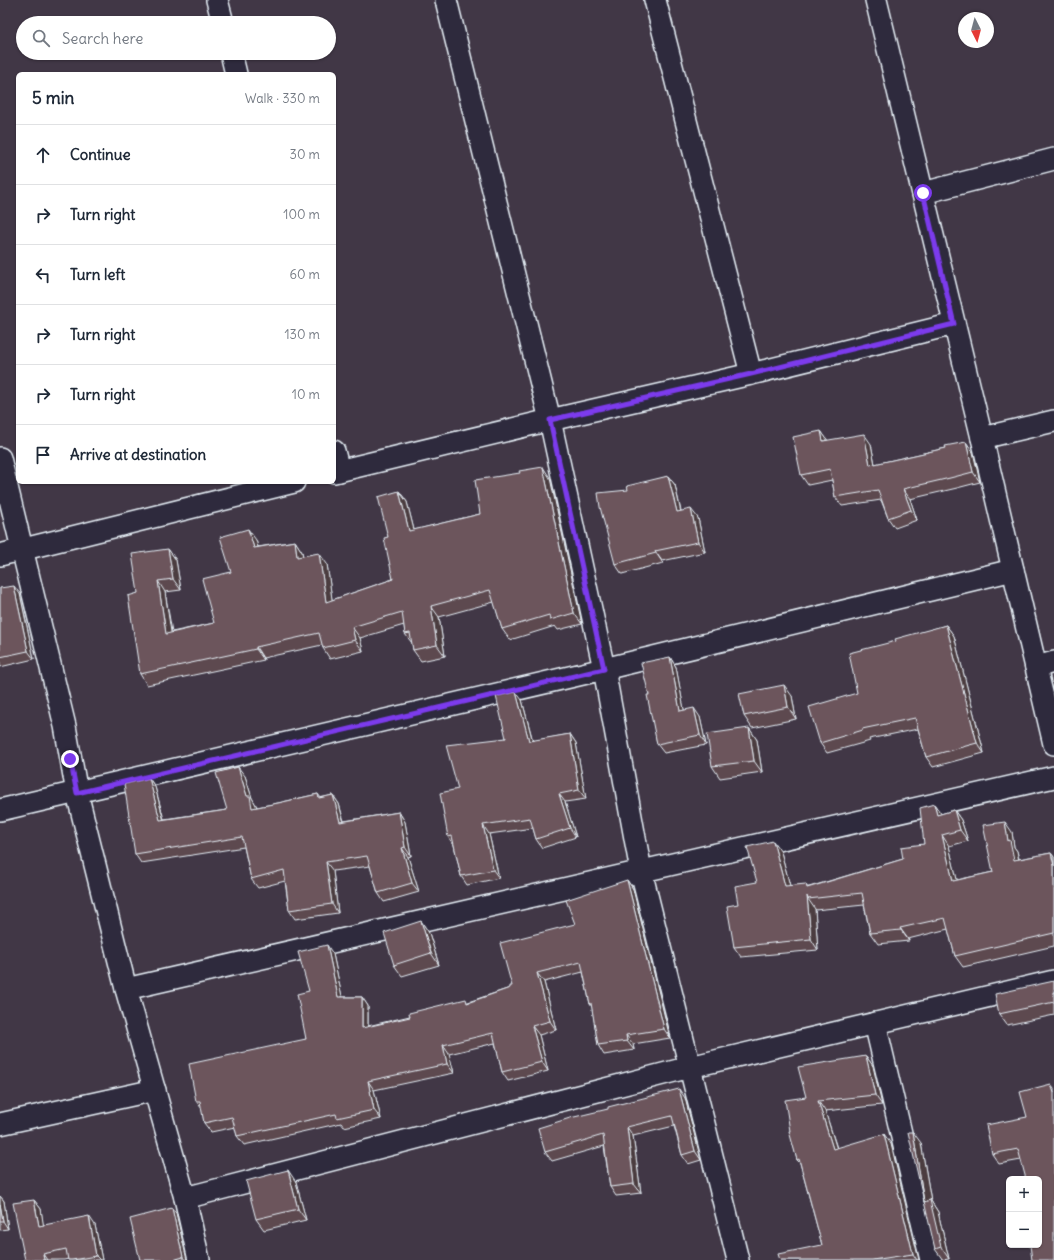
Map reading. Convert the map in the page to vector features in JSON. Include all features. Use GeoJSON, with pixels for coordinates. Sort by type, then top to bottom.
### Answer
{"type":"FeatureCollection","features":[{"type":"Feature","properties":{"kind":"street"},"geometry":{"type":"LineString","coordinates":[[217,0],[221,16]]}},
{"type":"Feature","properties":{"kind":"street"},"geometry":{"type":"LineString","coordinates":[[446,0],[550,420],[604,669],[641,871],[738,1260]]}},
{"type":"Feature","properties":{"kind":"street"},"geometry":{"type":"LineString","coordinates":[[655,0],[751,374]]}},
{"type":"Feature","properties":{"kind":"street"},"geometry":{"type":"LineString","coordinates":[[876,0],[1013,570],[1045,664],[1054,744]]}},
{"type":"Feature","properties":{"kind":"street"},"geometry":{"type":"LineString","coordinates":[[233,60],[236,72]]}},
{"type":"Feature","properties":{"kind":"street"},"geometry":{"type":"LineString","coordinates":[[923,193],[1054,159]]}},
{"type":"Feature","properties":{"kind":"street"},"geometry":{"type":"LineString","coordinates":[[336,465],[550,420],[751,374],[954,324]]}},
{"type":"Feature","properties":{"kind":"street"},"geometry":{"type":"LineString","coordinates":[[982,438],[1054,421]]}},
{"type":"Feature","properties":{"kind":"street"},"geometry":{"type":"LineString","coordinates":[[0,458],[65,726],[77,793],[126,989],[185,1198],[199,1260]]}},
{"type":"Feature","properties":{"kind":"street"},"geometry":{"type":"LineString","coordinates":[[0,555],[286,484]]}},
{"type":"Feature","properties":{"kind":"street"},"geometry":{"type":"LineString","coordinates":[[0,810],[604,669],[1013,570]]}},
{"type":"Feature","properties":{"kind":"street"},"geometry":{"type":"LineString","coordinates":[[126,989],[1054,777]]}},
{"type":"Feature","properties":{"kind":"street"},"geometry":{"type":"LineString","coordinates":[[185,1198],[690,1066],[1054,981]]}},
{"type":"Feature","properties":{"kind":"street"},"geometry":{"type":"LineString","coordinates":[[875,1024],[931,1260]]}},
{"type":"Feature","properties":{"kind":"street"},"geometry":{"type":"LineString","coordinates":[[0,1124],[155,1090]]}},
{"type":"Feature","properties":{"kind":"building"},"geometry":{"type":"Polygon","coordinates":[[[821,431],[823,441],[864,434],[870,465],[966,442],[973,472],[903,489],[911,510],[888,518],[878,490],[835,497],[830,469],[801,475],[793,437],[821,431]]]}},
{"type":"Feature","properties":{"kind":"building"},"geometry":{"type":"Polygon","coordinates":[[[543,467],[574,613],[550,620],[549,615],[502,629],[490,590],[431,606],[437,645],[413,650],[410,633],[405,634],[402,612],[352,627],[355,640],[323,648],[319,633],[256,647],[256,649],[140,674],[128,596],[138,593],[132,554],[168,549],[173,579],[158,581],[166,634],[214,623],[202,579],[231,572],[220,537],[248,529],[254,548],[295,541],[297,557],[319,553],[326,602],[393,579],[384,538],[388,537],[378,497],[399,491],[409,531],[480,514],[475,480],[520,473],[519,471],[543,467]]]}},
{"type":"Feature","properties":{"kind":"building"},"geometry":{"type":"Polygon","coordinates":[[[668,476],[677,512],[691,509],[698,542],[655,551],[656,553],[615,564],[600,507],[598,493],[628,490],[627,486],[668,476]]]}},
{"type":"Feature","properties":{"kind":"building"},"geometry":{"type":"Polygon","coordinates":[[[14,586],[28,651],[0,657],[0,588],[14,586]]]}},
{"type":"Feature","properties":{"kind":"building"},"geometry":{"type":"Polygon","coordinates":[[[946,625],[977,743],[926,757],[915,718],[862,729],[863,730],[820,743],[809,707],[857,693],[849,653],[896,641],[895,639],[946,625]]]}},
{"type":"Feature","properties":{"kind":"building"},"geometry":{"type":"Polygon","coordinates":[[[670,657],[680,711],[694,708],[700,735],[657,744],[647,695],[649,695],[641,663],[670,657]]]}},
{"type":"Feature","properties":{"kind":"building"},"geometry":{"type":"Polygon","coordinates":[[[784,685],[788,707],[744,716],[739,694],[784,685]]]}},
{"type":"Feature","properties":{"kind":"building"},"geometry":{"type":"Polygon","coordinates":[[[516,692],[529,741],[570,734],[579,790],[559,794],[570,828],[536,839],[530,818],[483,825],[493,870],[461,876],[452,836],[448,837],[440,793],[458,789],[446,745],[506,738],[496,696],[516,692]]]}},
{"type":"Feature","properties":{"kind":"building"},"geometry":{"type":"Polygon","coordinates":[[[749,728],[754,761],[712,766],[707,734],[749,728]]]}},
{"type":"Feature","properties":{"kind":"building"},"geometry":{"type":"Polygon","coordinates":[[[238,767],[247,796],[250,796],[252,808],[318,794],[319,798],[333,795],[340,822],[399,812],[405,847],[402,848],[412,883],[378,893],[367,856],[326,862],[332,904],[289,910],[284,870],[251,879],[242,837],[135,854],[124,784],[149,778],[160,820],[227,810],[216,773],[238,767]]]}},
{"type":"Feature","properties":{"kind":"building"},"geometry":{"type":"Polygon","coordinates":[[[934,804],[937,815],[954,810],[960,830],[942,835],[953,881],[993,872],[983,825],[1005,822],[1008,841],[1010,840],[1014,860],[1051,853],[1054,866],[1054,933],[955,956],[945,918],[900,928],[901,930],[870,933],[862,893],[808,899],[807,896],[811,939],[734,947],[727,906],[738,904],[735,886],[757,882],[747,847],[773,841],[785,886],[806,884],[807,888],[903,859],[901,847],[924,844],[920,808],[934,804]]]}},
{"type":"Feature","properties":{"kind":"building"},"geometry":{"type":"Polygon","coordinates":[[[627,880],[664,1029],[626,1035],[627,1041],[598,1045],[591,1003],[590,1004],[581,962],[537,973],[550,1021],[532,1026],[542,1062],[502,1072],[493,1033],[443,1045],[447,1064],[368,1081],[374,1110],[337,1118],[336,1114],[237,1136],[232,1117],[204,1123],[200,1101],[196,1101],[189,1064],[306,1039],[297,994],[309,991],[298,952],[327,945],[338,997],[362,997],[362,1028],[410,1017],[409,1013],[466,999],[467,1003],[510,988],[510,986],[512,986],[500,943],[575,924],[566,900],[627,880]]]}},
{"type":"Feature","properties":{"kind":"building"},"geometry":{"type":"Polygon","coordinates":[[[421,921],[431,953],[394,965],[384,933],[421,921]]]}},
{"type":"Feature","properties":{"kind":"building"},"geometry":{"type":"Polygon","coordinates":[[[1054,981],[1054,1002],[999,1014],[995,994],[1054,981]]]}},
{"type":"Feature","properties":{"kind":"building"},"geometry":{"type":"Polygon","coordinates":[[[866,1056],[875,1095],[818,1101],[833,1149],[884,1134],[913,1254],[872,1260],[780,1260],[778,1254],[822,1245],[799,1159],[797,1160],[789,1131],[785,1100],[806,1097],[798,1067],[866,1056]]]}},
{"type":"Feature","properties":{"kind":"building"},"geometry":{"type":"Polygon","coordinates":[[[1051,1084],[1054,1093],[1054,1260],[1032,1260],[1030,1248],[1042,1248],[1042,1176],[1025,1176],[1018,1149],[992,1154],[986,1125],[1027,1117],[1020,1092],[1051,1084]]]}},
{"type":"Feature","properties":{"kind":"building"},"geometry":{"type":"Polygon","coordinates":[[[679,1089],[695,1151],[682,1155],[672,1116],[627,1127],[634,1184],[610,1187],[603,1135],[545,1152],[538,1128],[570,1118],[608,1109],[608,1107],[679,1089]]]}},
{"type":"Feature","properties":{"kind":"building"},"geometry":{"type":"Polygon","coordinates":[[[908,1132],[913,1132],[924,1200],[908,1132]]]}},
{"type":"Feature","properties":{"kind":"building"},"geometry":{"type":"Polygon","coordinates":[[[288,1170],[298,1209],[256,1219],[246,1181],[288,1170]]]}},
{"type":"Feature","properties":{"kind":"building"},"geometry":{"type":"Polygon","coordinates":[[[34,1200],[39,1226],[89,1216],[96,1256],[68,1260],[66,1249],[43,1254],[44,1260],[25,1260],[13,1203],[34,1200]]]}},
{"type":"Feature","properties":{"kind":"building"},"geometry":{"type":"Polygon","coordinates":[[[930,1200],[941,1247],[935,1249],[924,1202],[930,1200]]]}},
{"type":"Feature","properties":{"kind":"building"},"geometry":{"type":"Polygon","coordinates":[[[0,1204],[3,1221],[0,1221],[0,1204]]]}},
{"type":"Feature","properties":{"kind":"building"},"geometry":{"type":"Polygon","coordinates":[[[172,1208],[183,1257],[173,1260],[140,1260],[130,1219],[172,1208]]]}},
{"type":"Feature","properties":{"kind":"route"},"geometry":{"type":"LineString","coordinates":[[70,759],[77,793],[604,669],[550,420],[751,374],[954,324],[923,193]]}}]}
